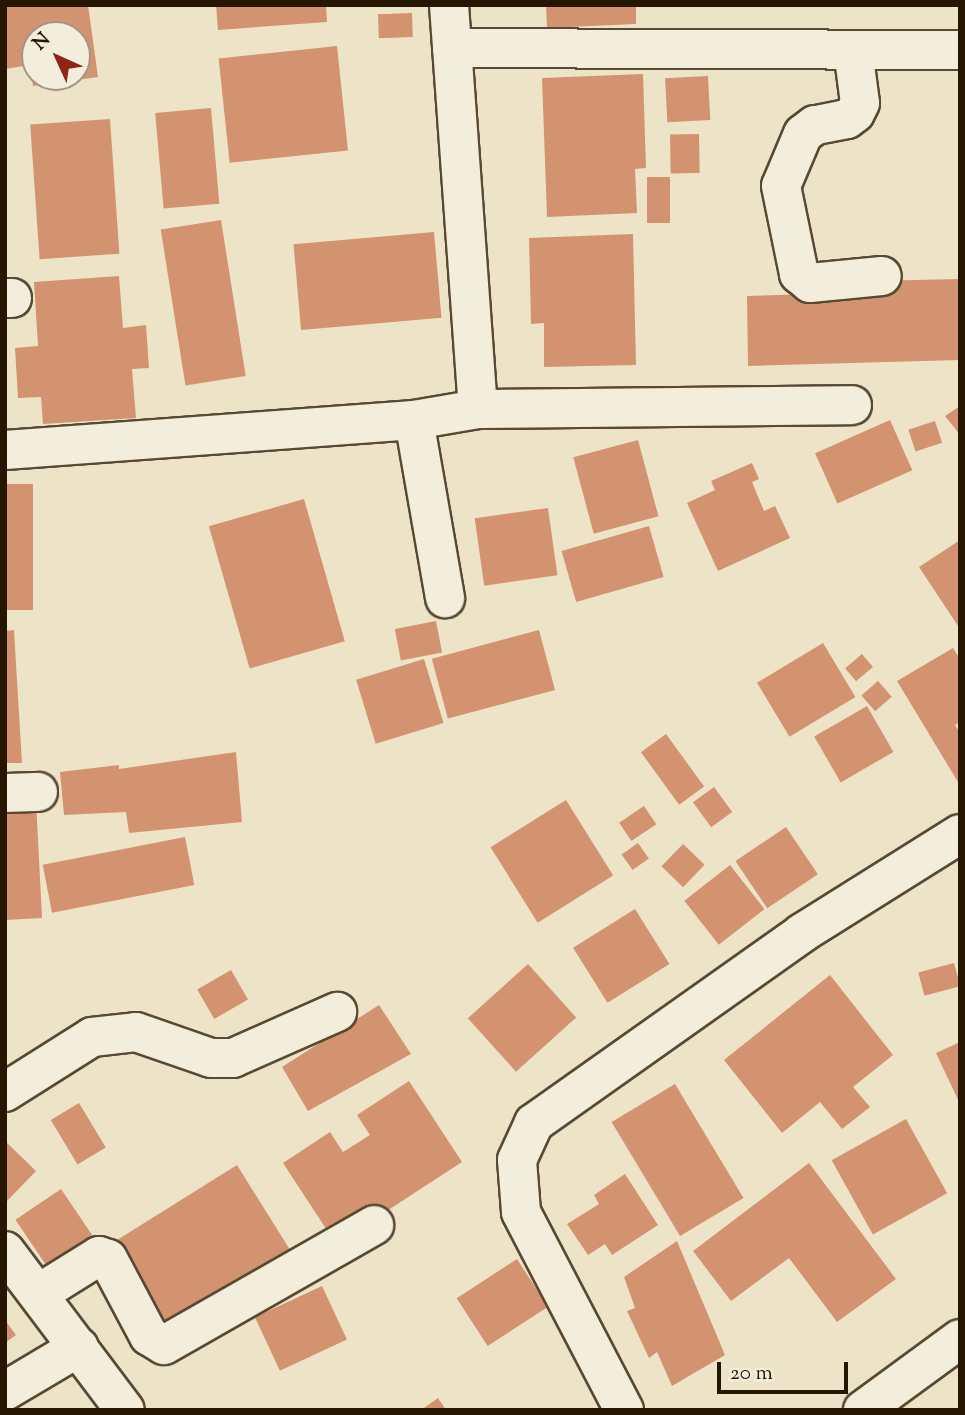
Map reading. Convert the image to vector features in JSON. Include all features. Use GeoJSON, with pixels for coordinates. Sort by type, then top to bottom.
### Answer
{"type":"FeatureCollection","features":[{"type":"Feature","properties":{"kind":"street"},"geometry":{"type":"LineString","coordinates":[[449,5],[478,409]]}},
{"type":"Feature","properties":{"kind":"street"},"geometry":{"type":"LineString","coordinates":[[452,48],[960,50]]}},
{"type":"Feature","properties":{"kind":"street"},"geometry":{"type":"LineString","coordinates":[[853,50],[860,103],[855,113],[847,119],[815,125],[803,134],[781,187],[799,274],[810,283],[881,276]]}},
{"type":"Feature","properties":{"kind":"street"},"geometry":{"type":"LineString","coordinates":[[5,450],[414,421],[478,409],[852,405]]}},
{"type":"Feature","properties":{"kind":"street"},"geometry":{"type":"LineString","coordinates":[[414,421],[445,597]]}},
{"type":"Feature","properties":{"kind":"street"},"geometry":{"type":"LineString","coordinates":[[624,1410],[522,1212],[517,1160],[534,1123],[802,933],[960,834]]}},
{"type":"Feature","properties":{"kind":"street"},"geometry":{"type":"LineString","coordinates":[[5,1092],[92,1037],[136,1032],[211,1058],[233,1058],[337,1012]]}},
{"type":"Feature","properties":{"kind":"street"},"geometry":{"type":"LineString","coordinates":[[38,1294],[99,1256],[108,1259],[149,1336],[164,1345],[374,1225]]}},
{"type":"Feature","properties":{"kind":"street"},"geometry":{"type":"LineString","coordinates":[[5,1251],[125,1410]]}},
{"type":"Feature","properties":{"kind":"street"},"geometry":{"type":"LineString","coordinates":[[863,1410],[960,1339]]}},
{"type":"Feature","properties":{"kind":"street"},"geometry":{"type":"LineString","coordinates":[[5,1391],[79,1347]]}},
{"type":"Feature","properties":{"kind":"building"},"geometry":{"type":"Polygon","coordinates":[[[5,5],[88,5],[90,21],[21,21],[21,66],[5,69],[5,5]]]}},
{"type":"Feature","properties":{"kind":"building"},"geometry":{"type":"Polygon","coordinates":[[[216,5],[326,5],[327,22],[218,30],[216,5]]]}},
{"type":"Feature","properties":{"kind":"building"},"geometry":{"type":"Polygon","coordinates":[[[546,5],[636,5],[636,24],[547,28],[546,5]]]}},
{"type":"Feature","properties":{"kind":"building"},"geometry":{"type":"Polygon","coordinates":[[[412,13],[413,37],[379,38],[378,14],[412,13]]]}},
{"type":"Feature","properties":{"kind":"building"},"geometry":{"type":"Polygon","coordinates":[[[91,27],[98,77],[91,78],[91,27]]]}},
{"type":"Feature","properties":{"kind":"building"},"geometry":{"type":"Polygon","coordinates":[[[337,46],[348,150],[230,163],[219,58],[337,46]]]}},
{"type":"Feature","properties":{"kind":"building"},"geometry":{"type":"Polygon","coordinates":[[[643,74],[646,168],[635,169],[637,213],[547,217],[542,78],[643,74]]]}},
{"type":"Feature","properties":{"kind":"building"},"geometry":{"type":"Polygon","coordinates":[[[708,76],[710,120],[667,122],[665,78],[708,76]]]}},
{"type":"Feature","properties":{"kind":"building"},"geometry":{"type":"Polygon","coordinates":[[[211,108],[219,204],[164,209],[155,113],[211,108]]]}},
{"type":"Feature","properties":{"kind":"building"},"geometry":{"type":"Polygon","coordinates":[[[110,119],[119,254],[40,259],[30,125],[110,119]]]}},
{"type":"Feature","properties":{"kind":"building"},"geometry":{"type":"Polygon","coordinates":[[[699,134],[700,173],[671,174],[670,135],[699,134]]]}},
{"type":"Feature","properties":{"kind":"building"},"geometry":{"type":"Polygon","coordinates":[[[647,177],[670,177],[670,223],[647,223],[647,177]]]}},
{"type":"Feature","properties":{"kind":"building"},"geometry":{"type":"Polygon","coordinates":[[[221,220],[246,376],[185,386],[161,230],[221,220]]]}},
{"type":"Feature","properties":{"kind":"building"},"geometry":{"type":"Polygon","coordinates":[[[434,232],[441,318],[301,330],[294,244],[434,232]]]}},
{"type":"Feature","properties":{"kind":"building"},"geometry":{"type":"Polygon","coordinates":[[[633,234],[636,365],[544,367],[544,323],[531,324],[529,238],[633,234]]]}},
{"type":"Feature","properties":{"kind":"building"},"geometry":{"type":"Polygon","coordinates":[[[119,276],[123,328],[146,325],[149,368],[132,369],[136,418],[43,424],[41,397],[18,398],[15,348],[38,346],[34,282],[119,276]]]}},
{"type":"Feature","properties":{"kind":"building"},"geometry":{"type":"Polygon","coordinates":[[[960,279],[960,360],[748,366],[747,296],[868,292],[868,281],[960,279]]]}},
{"type":"Feature","properties":{"kind":"building"},"geometry":{"type":"Polygon","coordinates":[[[960,406],[960,435],[945,416],[960,406]]]}},
{"type":"Feature","properties":{"kind":"building"},"geometry":{"type":"Polygon","coordinates":[[[890,420],[912,470],[837,504],[815,453],[890,420]]]}},
{"type":"Feature","properties":{"kind":"building"},"geometry":{"type":"Polygon","coordinates":[[[935,421],[942,443],[915,452],[908,430],[935,421]]]}},
{"type":"Feature","properties":{"kind":"building"},"geometry":{"type":"Polygon","coordinates":[[[638,440],[658,516],[594,534],[573,457],[638,440]]]}},
{"type":"Feature","properties":{"kind":"building"},"geometry":{"type":"Polygon","coordinates":[[[752,463],[759,479],[752,482],[764,511],[775,506],[790,538],[718,571],[687,503],[715,490],[711,481],[752,463]]]}},
{"type":"Feature","properties":{"kind":"building"},"geometry":{"type":"Polygon","coordinates":[[[5,484],[33,484],[33,610],[5,610],[5,484]]]}},
{"type":"Feature","properties":{"kind":"building"},"geometry":{"type":"Polygon","coordinates":[[[304,499],[345,641],[250,669],[209,526],[304,499]]]}},
{"type":"Feature","properties":{"kind":"building"},"geometry":{"type":"Polygon","coordinates":[[[548,508],[557,575],[484,586],[475,518],[548,508]]]}},
{"type":"Feature","properties":{"kind":"building"},"geometry":{"type":"Polygon","coordinates":[[[649,526],[664,577],[576,602],[562,551],[649,526]]]}},
{"type":"Feature","properties":{"kind":"building"},"geometry":{"type":"Polygon","coordinates":[[[960,540],[960,629],[919,567],[960,540]]]}},
{"type":"Feature","properties":{"kind":"building"},"geometry":{"type":"Polygon","coordinates":[[[436,621],[442,652],[401,660],[395,629],[436,621]]]}},
{"type":"Feature","properties":{"kind":"building"},"geometry":{"type":"Polygon","coordinates":[[[14,630],[22,763],[5,763],[5,631],[14,630]]]}},
{"type":"Feature","properties":{"kind":"building"},"geometry":{"type":"Polygon","coordinates":[[[539,630],[555,690],[448,719],[432,659],[539,630]]]}},
{"type":"Feature","properties":{"kind":"building"},"geometry":{"type":"Polygon","coordinates":[[[823,643],[855,697],[789,737],[757,683],[823,643]]]}},
{"type":"Feature","properties":{"kind":"building"},"geometry":{"type":"Polygon","coordinates":[[[953,648],[960,659],[960,722],[955,725],[960,733],[958,782],[897,681],[953,648]]]}},
{"type":"Feature","properties":{"kind":"building"},"geometry":{"type":"Polygon","coordinates":[[[862,654],[873,667],[856,681],[845,668],[862,654]]]}},
{"type":"Feature","properties":{"kind":"building"},"geometry":{"type":"Polygon","coordinates":[[[424,659],[444,723],[376,744],[356,680],[424,659]]]}},
{"type":"Feature","properties":{"kind":"building"},"geometry":{"type":"Polygon","coordinates":[[[878,681],[892,697],[875,711],[861,695],[878,681]]]}},
{"type":"Feature","properties":{"kind":"building"},"geometry":{"type":"Polygon","coordinates":[[[867,706],[894,752],[841,782],[814,736],[867,706]]]}},
{"type":"Feature","properties":{"kind":"building"},"geometry":{"type":"Polygon","coordinates":[[[666,734],[704,787],[679,805],[641,752],[666,734]]]}},
{"type":"Feature","properties":{"kind":"building"},"geometry":{"type":"Polygon","coordinates":[[[236,752],[242,822],[129,833],[126,812],[64,815],[60,772],[119,765],[119,769],[236,752]]]}},
{"type":"Feature","properties":{"kind":"building"},"geometry":{"type":"Polygon","coordinates":[[[714,787],[732,812],[711,827],[693,802],[714,787]]]}},
{"type":"Feature","properties":{"kind":"building"},"geometry":{"type":"Polygon","coordinates":[[[36,800],[42,918],[5,920],[5,801],[36,800]]]}},
{"type":"Feature","properties":{"kind":"building"},"geometry":{"type":"Polygon","coordinates":[[[566,800],[613,875],[538,923],[491,847],[566,800]]]}},
{"type":"Feature","properties":{"kind":"building"},"geometry":{"type":"Polygon","coordinates":[[[644,806],[656,824],[631,841],[619,823],[644,806]]]}},
{"type":"Feature","properties":{"kind":"building"},"geometry":{"type":"Polygon","coordinates":[[[786,827],[818,874],[767,908],[735,861],[786,827]]]}},
{"type":"Feature","properties":{"kind":"building"},"geometry":{"type":"Polygon","coordinates":[[[185,837],[194,885],[52,913],[43,865],[185,837]]]}},
{"type":"Feature","properties":{"kind":"building"},"geometry":{"type":"Polygon","coordinates":[[[638,843],[649,859],[633,870],[622,854],[638,843]]]}},
{"type":"Feature","properties":{"kind":"building"},"geometry":{"type":"Polygon","coordinates":[[[683,844],[705,865],[683,887],[661,866],[683,844]]]}},
{"type":"Feature","properties":{"kind":"building"},"geometry":{"type":"Polygon","coordinates":[[[730,865],[764,909],[719,945],[684,901],[730,865]]]}},
{"type":"Feature","properties":{"kind":"building"},"geometry":{"type":"Polygon","coordinates":[[[635,909],[669,964],[608,1003],[573,948],[635,909]]]}},
{"type":"Feature","properties":{"kind":"building"},"geometry":{"type":"Polygon","coordinates":[[[954,963],[960,986],[924,996],[918,973],[954,963]]]}},
{"type":"Feature","properties":{"kind":"building"},"geometry":{"type":"Polygon","coordinates":[[[528,964],[576,1018],[516,1072],[468,1018],[528,964]]]}},
{"type":"Feature","properties":{"kind":"building"},"geometry":{"type":"Polygon","coordinates":[[[231,970],[248,999],[214,1019],[197,990],[231,970]]]}},
{"type":"Feature","properties":{"kind":"building"},"geometry":{"type":"Polygon","coordinates":[[[830,975],[893,1055],[853,1087],[870,1107],[842,1129],[820,1102],[782,1133],[724,1060],[830,975]]]}},
{"type":"Feature","properties":{"kind":"building"},"geometry":{"type":"Polygon","coordinates":[[[379,1005],[411,1054],[308,1111],[282,1067],[379,1005]]]}},
{"type":"Feature","properties":{"kind":"building"},"geometry":{"type":"Polygon","coordinates":[[[960,1042],[960,1104],[936,1053],[960,1042]]]}},
{"type":"Feature","properties":{"kind":"building"},"geometry":{"type":"Polygon","coordinates":[[[409,1081],[462,1162],[336,1244],[283,1163],[330,1132],[343,1152],[370,1135],[357,1115],[409,1081]]]}},
{"type":"Feature","properties":{"kind":"building"},"geometry":{"type":"Polygon","coordinates":[[[675,1084],[744,1198],[680,1236],[612,1122],[675,1084]]]}},
{"type":"Feature","properties":{"kind":"building"},"geometry":{"type":"Polygon","coordinates":[[[79,1103],[106,1148],[77,1165],[51,1120],[79,1103]]]}},
{"type":"Feature","properties":{"kind":"building"},"geometry":{"type":"Polygon","coordinates":[[[906,1119],[947,1193],[873,1235],[832,1160],[906,1119]]]}},
{"type":"Feature","properties":{"kind":"building"},"geometry":{"type":"Polygon","coordinates":[[[5,1141],[36,1171],[5,1203],[5,1141]]]}},
{"type":"Feature","properties":{"kind":"building"},"geometry":{"type":"Polygon","coordinates":[[[809,1163],[896,1279],[837,1322],[789,1258],[731,1301],[693,1251],[809,1163]]]}},
{"type":"Feature","properties":{"kind":"building"},"geometry":{"type":"Polygon","coordinates":[[[237,1165],[295,1258],[169,1337],[111,1244],[237,1165]]]}},
{"type":"Feature","properties":{"kind":"building"},"geometry":{"type":"Polygon","coordinates":[[[625,1174],[658,1225],[612,1255],[605,1244],[588,1255],[567,1224],[599,1204],[594,1195],[625,1174]]]}},
{"type":"Feature","properties":{"kind":"building"},"geometry":{"type":"Polygon","coordinates":[[[61,1189],[99,1245],[53,1276],[15,1220],[61,1189]]]}},
{"type":"Feature","properties":{"kind":"building"},"geometry":{"type":"Polygon","coordinates":[[[677,1241],[725,1355],[672,1386],[657,1352],[649,1358],[627,1311],[635,1308],[624,1277],[677,1241]]]}},
{"type":"Feature","properties":{"kind":"building"},"geometry":{"type":"Polygon","coordinates":[[[517,1259],[548,1307],[488,1346],[457,1298],[517,1259]]]}},
{"type":"Feature","properties":{"kind":"building"},"geometry":{"type":"Polygon","coordinates":[[[322,1286],[347,1339],[280,1371],[255,1317],[322,1286]]]}},
{"type":"Feature","properties":{"kind":"building"},"geometry":{"type":"Polygon","coordinates":[[[5,1320],[16,1335],[5,1343],[5,1320]]]}},
{"type":"Feature","properties":{"kind":"building"},"geometry":{"type":"Polygon","coordinates":[[[438,1398],[446,1410],[421,1410],[438,1398]]]}}]}
